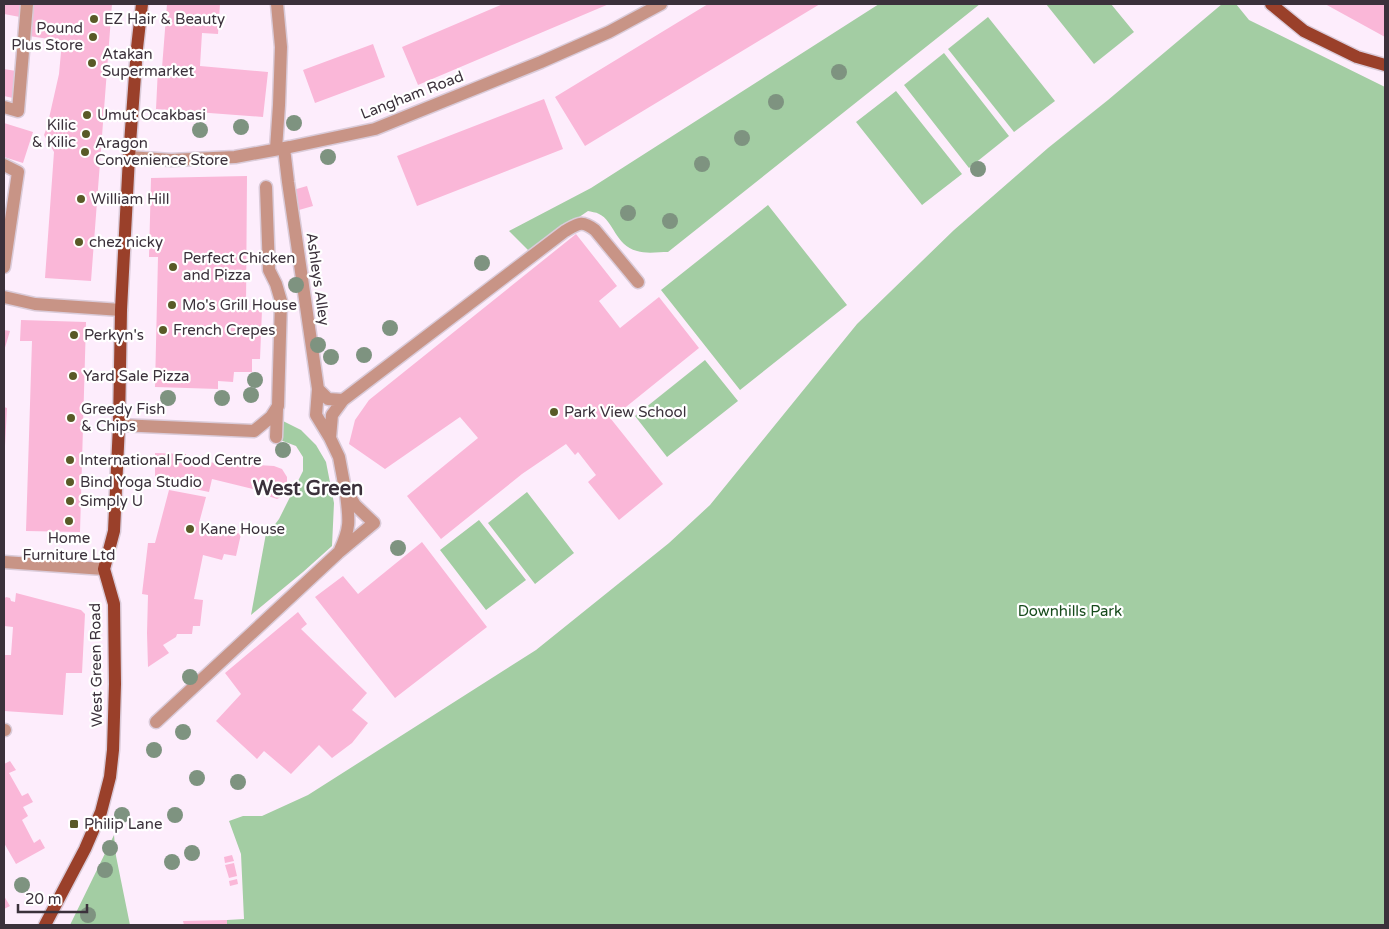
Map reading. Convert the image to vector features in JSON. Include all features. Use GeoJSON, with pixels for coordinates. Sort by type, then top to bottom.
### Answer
{"type":"FeatureCollection","features":[{"type":"Feature","properties":{"kind":"main road"},"geometry":{"type":"LineString","coordinates":[[104,569],[114,531],[119,425],[121,310],[142,4]]}},
{"type":"Feature","properties":{"kind":"main road"},"geometry":{"type":"LineString","coordinates":[[1271,4],[1304,31],[1357,57],[1385,65]]}},
{"type":"Feature","properties":{"kind":"main road","name":"West Green Road"},"geometry":{"type":"LineString","coordinates":[[45,925],[85,848],[101,812],[110,777],[113,750],[115,684],[114,604],[104,569]]}},
{"type":"Feature","properties":{"kind":"street"},"geometry":{"type":"LineString","coordinates":[[4,107],[18,111],[27,4]]}},
{"type":"Feature","properties":{"kind":"street","name":"Ashleys Alley"},"geometry":{"type":"LineString","coordinates":[[277,4],[281,47],[280,149],[288,182],[318,389],[316,415],[330,438]]}},
{"type":"Feature","properties":{"kind":"street","name":"Langham Road"},"geometry":{"type":"LineString","coordinates":[[130,157],[171,160],[245,155],[375,129],[541,62],[609,32],[645,8],[661,4]]}},
{"type":"Feature","properties":{"kind":"street"},"geometry":{"type":"LineString","coordinates":[[4,165],[18,172],[4,267]]}},
{"type":"Feature","properties":{"kind":"street"},"geometry":{"type":"LineString","coordinates":[[266,187],[269,270],[281,301],[276,437]]}},
{"type":"Feature","properties":{"kind":"street"},"geometry":{"type":"LineString","coordinates":[[338,553],[346,538],[350,520],[339,457],[330,438],[332,415],[343,400],[578,223],[587,224],[595,230],[638,282]]}},
{"type":"Feature","properties":{"kind":"street"},"geometry":{"type":"LineString","coordinates":[[4,297],[35,304],[121,310]]}},
{"type":"Feature","properties":{"kind":"street"},"geometry":{"type":"LineString","coordinates":[[318,389],[328,399],[343,400]]}},
{"type":"Feature","properties":{"kind":"street"},"geometry":{"type":"LineString","coordinates":[[119,425],[254,431],[271,417],[278,406]]}},
{"type":"Feature","properties":{"kind":"street"},"geometry":{"type":"LineString","coordinates":[[156,722],[374,522],[355,505],[345,490]]}},
{"type":"Feature","properties":{"kind":"street"},"geometry":{"type":"LineString","coordinates":[[4,562],[104,569]]}},
{"type":"Feature","properties":{"kind":"green space"},"geometry":{"type":"Polygon","coordinates":[[[879,4],[980,4],[668,252],[644,252],[630,248],[619,239],[604,217],[598,213],[588,211],[529,251],[509,231],[591,188],[879,4]]]}},
{"type":"Feature","properties":{"kind":"green space"},"geometry":{"type":"Polygon","coordinates":[[[1046,4],[1111,4],[1134,32],[1094,64],[1046,4]]]}},
{"type":"Feature","properties":{"kind":"green space","name":"Downhills Park"},"geometry":{"type":"Polygon","coordinates":[[[1222,4],[1236,4],[1249,20],[1385,87],[1385,925],[227,925],[227,920],[244,919],[241,854],[229,821],[243,816],[262,816],[308,795],[536,650],[669,543],[710,505],[857,324],[954,230],[1048,148],[1222,4]]]}},
{"type":"Feature","properties":{"kind":"green space"},"geometry":{"type":"Polygon","coordinates":[[[988,17],[1055,101],[1014,132],[948,49],[988,17]]]}},
{"type":"Feature","properties":{"kind":"green space"},"geometry":{"type":"Polygon","coordinates":[[[944,53],[1009,136],[969,168],[904,85],[944,53]]]}},
{"type":"Feature","properties":{"kind":"green space"},"geometry":{"type":"Polygon","coordinates":[[[896,91],[962,174],[922,205],[856,122],[896,91]]]}},
{"type":"Feature","properties":{"kind":"green space"},"geometry":{"type":"Polygon","coordinates":[[[768,205],[847,305],[740,390],[661,290],[768,205]]]}},
{"type":"Feature","properties":{"kind":"green space"},"geometry":{"type":"Polygon","coordinates":[[[705,360],[738,401],[667,457],[635,416],[705,360]]]}},
{"type":"Feature","properties":{"kind":"green space"},"geometry":{"type":"Polygon","coordinates":[[[281,420],[301,430],[316,445],[326,462],[334,503],[332,546],[251,615],[267,528],[273,527],[279,519],[303,471],[303,457],[296,446],[280,440],[281,420]]]}},
{"type":"Feature","properties":{"kind":"green space"},"geometry":{"type":"Polygon","coordinates":[[[527,492],[574,553],[535,584],[488,523],[527,492]]]}},
{"type":"Feature","properties":{"kind":"green space"},"geometry":{"type":"Polygon","coordinates":[[[479,520],[526,580],[486,610],[440,550],[479,520]]]}},
{"type":"Feature","properties":{"kind":"green space"},"geometry":{"type":"Polygon","coordinates":[[[114,835],[116,856],[130,925],[70,925],[114,835]]]}},
{"type":"Feature","properties":{"kind":"building"},"geometry":{"type":"Polygon","coordinates":[[[4,4],[22,4],[20,17],[4,14],[4,4]]]}},
{"type":"Feature","properties":{"kind":"building"},"geometry":{"type":"Polygon","coordinates":[[[32,4],[112,4],[91,281],[45,278],[54,152],[44,135],[59,74],[62,41],[29,36],[32,4]]]}},
{"type":"Feature","properties":{"kind":"building"},"geometry":{"type":"Polygon","coordinates":[[[167,4],[220,4],[218,34],[202,33],[200,66],[268,72],[263,117],[156,109],[158,68],[162,68],[167,4]]]}},
{"type":"Feature","properties":{"kind":"building"},"geometry":{"type":"Polygon","coordinates":[[[503,4],[609,4],[418,85],[402,47],[503,4]]]}},
{"type":"Feature","properties":{"kind":"building"},"geometry":{"type":"Polygon","coordinates":[[[708,4],[820,4],[585,146],[555,97],[708,4]]]}},
{"type":"Feature","properties":{"kind":"building"},"geometry":{"type":"Polygon","coordinates":[[[1325,4],[1385,4],[1385,37],[1325,4]]]}},
{"type":"Feature","properties":{"kind":"building"},"geometry":{"type":"Polygon","coordinates":[[[373,44],[385,77],[315,103],[303,70],[373,44]]]}},
{"type":"Feature","properties":{"kind":"building"},"geometry":{"type":"Polygon","coordinates":[[[4,69],[16,71],[13,98],[4,96],[4,69]]]}},
{"type":"Feature","properties":{"kind":"building"},"geometry":{"type":"Polygon","coordinates":[[[544,99],[563,149],[417,206],[397,156],[544,99]]]}},
{"type":"Feature","properties":{"kind":"building"},"geometry":{"type":"Polygon","coordinates":[[[4,123],[33,132],[23,163],[4,157],[4,123]]]}},
{"type":"Feature","properties":{"kind":"building"},"geometry":{"type":"Polygon","coordinates":[[[247,176],[246,310],[262,310],[260,359],[252,359],[252,372],[234,372],[233,382],[218,381],[218,389],[155,387],[158,257],[149,257],[151,178],[247,176]]]}},
{"type":"Feature","properties":{"kind":"building"},"geometry":{"type":"Polygon","coordinates":[[[307,186],[313,206],[299,210],[293,190],[307,186]]]}},
{"type":"Feature","properties":{"kind":"building"},"geometry":{"type":"Polygon","coordinates":[[[576,234],[617,286],[599,301],[620,328],[659,297],[699,348],[611,419],[663,484],[619,520],[588,482],[596,475],[578,452],[575,455],[566,444],[522,474],[441,539],[407,496],[478,438],[460,417],[385,469],[349,444],[355,420],[369,400],[576,234]]]}},
{"type":"Feature","properties":{"kind":"building"},"geometry":{"type":"Polygon","coordinates":[[[21,320],[86,322],[80,532],[26,531],[32,341],[20,341],[21,320]]]}},
{"type":"Feature","properties":{"kind":"building"},"geometry":{"type":"Polygon","coordinates":[[[4,330],[10,331],[4,351],[4,330]]]}},
{"type":"Feature","properties":{"kind":"building"},"geometry":{"type":"Polygon","coordinates":[[[4,407],[7,408],[5,446],[4,446],[4,407]]]}},
{"type":"Feature","properties":{"kind":"building"},"geometry":{"type":"Polygon","coordinates":[[[155,453],[186,454],[186,461],[274,466],[282,469],[287,477],[287,487],[281,497],[277,499],[265,495],[265,492],[212,479],[209,492],[171,484],[155,479],[155,453]]]}},
{"type":"Feature","properties":{"kind":"building"},"geometry":{"type":"Polygon","coordinates":[[[169,490],[206,497],[199,523],[241,534],[236,556],[224,554],[222,560],[203,555],[194,599],[203,600],[200,626],[193,626],[192,634],[177,634],[176,637],[163,645],[169,653],[148,667],[148,595],[142,594],[148,543],[155,543],[169,490]]]}},
{"type":"Feature","properties":{"kind":"building"},"geometry":{"type":"Polygon","coordinates":[[[422,542],[487,627],[395,698],[315,597],[343,576],[358,594],[422,542]]]}},
{"type":"Feature","properties":{"kind":"building"},"geometry":{"type":"Polygon","coordinates":[[[16,593],[81,610],[85,614],[82,673],[66,673],[63,715],[4,711],[4,655],[11,655],[13,627],[4,626],[4,599],[6,597],[10,598],[11,601],[15,602],[16,593]]]}},
{"type":"Feature","properties":{"kind":"building"},"geometry":{"type":"Polygon","coordinates":[[[298,612],[307,624],[301,629],[367,693],[352,710],[368,723],[352,743],[332,758],[319,745],[291,774],[264,751],[257,759],[216,721],[241,694],[225,673],[298,612]]]}},
{"type":"Feature","properties":{"kind":"building"},"geometry":{"type":"Polygon","coordinates":[[[10,761],[16,770],[9,773],[22,796],[28,793],[33,802],[23,807],[28,816],[22,820],[34,843],[40,839],[45,848],[16,864],[4,843],[4,764],[10,761]]]}},
{"type":"Feature","properties":{"kind":"building"},"geometry":{"type":"Polygon","coordinates":[[[232,855],[234,861],[225,863],[224,857],[232,855]]]}},
{"type":"Feature","properties":{"kind":"building"},"geometry":{"type":"Polygon","coordinates":[[[234,863],[237,876],[229,878],[225,865],[234,863]]]}},
{"type":"Feature","properties":{"kind":"building"},"geometry":{"type":"Polygon","coordinates":[[[237,879],[238,884],[230,886],[229,881],[237,879]]]}},
{"type":"Feature","properties":{"kind":"building"},"geometry":{"type":"Polygon","coordinates":[[[4,896],[10,906],[4,909],[4,896]]]}},
{"type":"Feature","properties":{"kind":"building"},"geometry":{"type":"Polygon","coordinates":[[[227,920],[227,925],[184,925],[183,921],[227,920]]]}},
{"type":"Feature","properties":{"kind":"place","name":"EZ Hair & Beauty"},"geometry":{"type":"Point","coordinates":[94,19]}},
{"type":"Feature","properties":{"kind":"place","name":"Pound Plus Store"},"geometry":{"type":"Point","coordinates":[93,37]}},
{"type":"Feature","properties":{"kind":"place","name":"Atakan Supermarket"},"geometry":{"type":"Point","coordinates":[92,63]}},
{"type":"Feature","properties":{"kind":"place","name":"Umut Ocakbasi"},"geometry":{"type":"Point","coordinates":[87,115]}},
{"type":"Feature","properties":{"kind":"place","name":"Kilic & Kilic"},"geometry":{"type":"Point","coordinates":[86,134]}},
{"type":"Feature","properties":{"kind":"place","name":"Aragon Convenience Store"},"geometry":{"type":"Point","coordinates":[85,152]}},
{"type":"Feature","properties":{"kind":"place","name":"William Hill"},"geometry":{"type":"Point","coordinates":[81,199]}},
{"type":"Feature","properties":{"kind":"place","name":"chez nicky"},"geometry":{"type":"Point","coordinates":[79,242]}},
{"type":"Feature","properties":{"kind":"place","name":"Perfect Chicken and Pizza"},"geometry":{"type":"Point","coordinates":[173,267]}},
{"type":"Feature","properties":{"kind":"place","name":"Mo's Grill House"},"geometry":{"type":"Point","coordinates":[172,305]}},
{"type":"Feature","properties":{"kind":"place","name":"French Crepes"},"geometry":{"type":"Point","coordinates":[163,330]}},
{"type":"Feature","properties":{"kind":"place","name":"Perkyn's"},"geometry":{"type":"Point","coordinates":[74,335]}},
{"type":"Feature","properties":{"kind":"place","name":"Yard Sale Pizza"},"geometry":{"type":"Point","coordinates":[73,376]}},
{"type":"Feature","properties":{"kind":"place","name":"Park View School"},"geometry":{"type":"Point","coordinates":[554,412]}},
{"type":"Feature","properties":{"kind":"place","name":"Greedy Fish & Chips"},"geometry":{"type":"Point","coordinates":[71,418]}},
{"type":"Feature","properties":{"kind":"place","name":"International Food Centre"},"geometry":{"type":"Point","coordinates":[70,460]}},
{"type":"Feature","properties":{"kind":"place","name":"Bind Yoga Studio"},"geometry":{"type":"Point","coordinates":[70,482]}},
{"type":"Feature","properties":{"kind":"place","name":"Simply U"},"geometry":{"type":"Point","coordinates":[70,501]}},
{"type":"Feature","properties":{"kind":"place","name":"Home Furniture Ltd"},"geometry":{"type":"Point","coordinates":[69,521]}},
{"type":"Feature","properties":{"kind":"place","name":"Kane House"},"geometry":{"type":"Point","coordinates":[190,529]}},
{"type":"Feature","properties":{"kind":"place","name":"Philip Lane"},"geometry":{"type":"Point","coordinates":[74,824]}},
{"type":"Feature","properties":{"kind":"district","name":"West Green"},"geometry":{"type":"Point","coordinates":[308,489]}}]}
